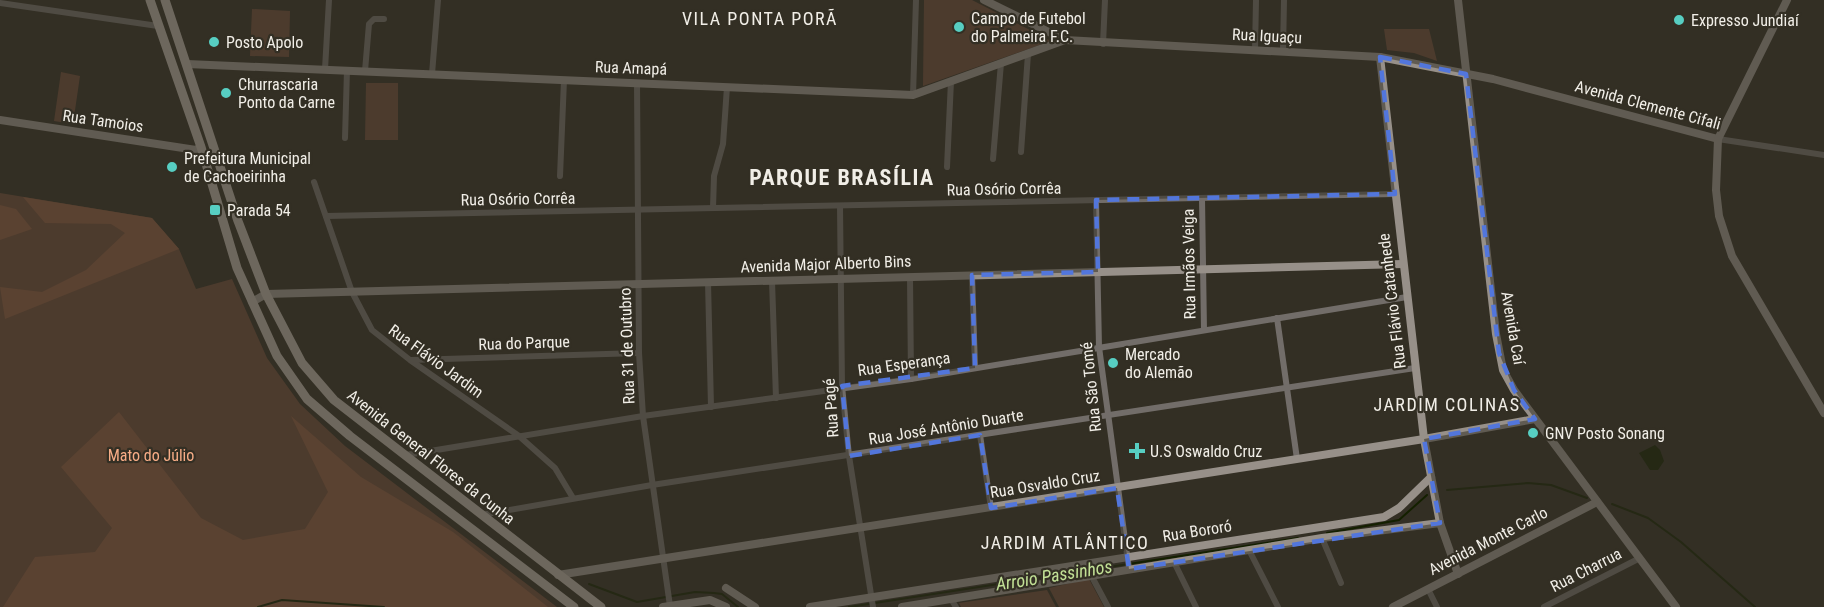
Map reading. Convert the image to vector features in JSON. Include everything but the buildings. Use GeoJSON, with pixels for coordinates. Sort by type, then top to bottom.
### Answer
{"type":"FeatureCollection","features":[{"type":"Feature","properties":{"kind":"main road","name":"Avenida General Flores da Cunha"},"geometry":{"type":"LineString","coordinates":[[150,0],[201,147],[237,268],[277,356],[307,399],[350,436],[574,607]]}},
{"type":"Feature","properties":{"kind":"main road","name":"Avenida General Flores da Cunha"},"geometry":{"type":"LineString","coordinates":[[165,0],[238,221],[276,317],[302,363],[334,400],[601,607]]}},
{"type":"Feature","properties":{"kind":"main road"},"geometry":{"type":"LineString","coordinates":[[201,147],[210,135]]}},
{"type":"Feature","properties":{"kind":"main road"},"geometry":{"type":"LineString","coordinates":[[547,587],[558,575]]}},
{"type":"Feature","properties":{"kind":"street"},"geometry":{"type":"LineString","coordinates":[[325,69],[329,0]]}},
{"type":"Feature","properties":{"kind":"street"},"geometry":{"type":"LineString","coordinates":[[432,74],[438,0]]}},
{"type":"Feature","properties":{"kind":"street"},"geometry":{"type":"LineString","coordinates":[[913,94],[916,0]]}},
{"type":"Feature","properties":{"kind":"street"},"geometry":{"type":"LineString","coordinates":[[984,0],[1065,40]]}},
{"type":"Feature","properties":{"kind":"street"},"geometry":{"type":"LineString","coordinates":[[1103,44],[1105,0]]}},
{"type":"Feature","properties":{"kind":"street"},"geometry":{"type":"LineString","coordinates":[[1255,51],[1256,0]]}},
{"type":"Feature","properties":{"kind":"street"},"geometry":{"type":"LineString","coordinates":[[1283,52],[1284,0]]}},
{"type":"Feature","properties":{"kind":"street","name":"Avenida Caí"},"geometry":{"type":"LineString","coordinates":[[1458,0],[1498,353],[1514,390],[1640,558],[1673,606]]}},
{"type":"Feature","properties":{"kind":"street"},"geometry":{"type":"LineString","coordinates":[[1787,0],[1718,140],[1717,199],[1719,216],[1732,256],[1824,413]]}},
{"type":"Feature","properties":{"kind":"street"},"geometry":{"type":"LineString","coordinates":[[0,3],[158,26]]}},
{"type":"Feature","properties":{"kind":"street"},"geometry":{"type":"LineString","coordinates":[[365,71],[369,24],[374,19],[384,19]]}},
{"type":"Feature","properties":{"kind":"street","name":"Rua Amapá"},"geometry":{"type":"LineString","coordinates":[[186,64],[913,94],[1065,40]]}},
{"type":"Feature","properties":{"kind":"street","name":"Rua Iguaçu"},"geometry":{"type":"LineString","coordinates":[[1065,40],[1103,44],[1380,57],[1466,74]]}},
{"type":"Feature","properties":{"kind":"street"},"geometry":{"type":"LineString","coordinates":[[1021,152],[1028,54]]}},
{"type":"Feature","properties":{"kind":"street","name":"Rua Flávio Catanhede"},"geometry":{"type":"LineString","coordinates":[[1380,57],[1424,439],[1440,523],[1458,574]]}},
{"type":"Feature","properties":{"kind":"street"},"geometry":{"type":"LineString","coordinates":[[993,159],[1001,63]]}},
{"type":"Feature","properties":{"kind":"street"},"geometry":{"type":"LineString","coordinates":[[345,138],[347,70]]}},
{"type":"Feature","properties":{"kind":"street","name":"Avenida Clemente Cifali"},"geometry":{"type":"LineString","coordinates":[[1466,74],[1493,79],[1718,140],[1824,154]]}},
{"type":"Feature","properties":{"kind":"street"},"geometry":{"type":"LineString","coordinates":[[560,176],[564,80]]}},
{"type":"Feature","properties":{"kind":"street"},"geometry":{"type":"LineString","coordinates":[[947,167],[951,81]]}},
{"type":"Feature","properties":{"kind":"street","name":"Rua 31 de Outubro"},"geometry":{"type":"LineString","coordinates":[[637,83],[639,353],[643,416],[664,557],[668,604]]}},
{"type":"Feature","properties":{"kind":"street"},"geometry":{"type":"LineString","coordinates":[[712,208],[714,176],[723,144],[728,87]]}},
{"type":"Feature","properties":{"kind":"street","name":"Rua Tamoios"},"geometry":{"type":"LineString","coordinates":[[0,120],[195,150],[201,147]]}},
{"type":"Feature","properties":{"kind":"street","name":"Rua Flávio Jardim"},"geometry":{"type":"LineString","coordinates":[[314,182],[352,292],[372,330],[410,360],[519,436],[555,468],[573,498]]}},
{"type":"Feature","properties":{"kind":"street","name":"Rua Osório Corrêa"},"geometry":{"type":"LineString","coordinates":[[326,216],[1395,194]]}},
{"type":"Feature","properties":{"kind":"street","name":"Rua Irmãos Veiga"},"geometry":{"type":"LineString","coordinates":[[1202,198],[1204,330]]}},
{"type":"Feature","properties":{"kind":"street","name":"Rua São Tomé"},"geometry":{"type":"LineString","coordinates":[[1096,200],[1099,347],[1106,416],[1129,568]]}},
{"type":"Feature","properties":{"kind":"street","name":"Rua Pagé"},"geometry":{"type":"LineString","coordinates":[[840,206],[842,386],[849,456],[862,526],[871,602]]}},
{"type":"Feature","properties":{"kind":"street","name":"Avenida Major Alberto Bins"},"geometry":{"type":"LineString","coordinates":[[252,302],[266,294],[1403,264]]}},
{"type":"Feature","properties":{"kind":"street"},"geometry":{"type":"LineString","coordinates":[[972,275],[975,368]]}},
{"type":"Feature","properties":{"kind":"street"},"geometry":{"type":"LineString","coordinates":[[910,277],[911,379]]}},
{"type":"Feature","properties":{"kind":"street"},"geometry":{"type":"LineString","coordinates":[[772,281],[776,398]]}},
{"type":"Feature","properties":{"kind":"street"},"geometry":{"type":"LineString","coordinates":[[708,282],[711,407]]}},
{"type":"Feature","properties":{"kind":"street","name":"Rua Esperança"},"geometry":{"type":"LineString","coordinates":[[404,456],[643,416],[776,398],[842,386],[911,379],[1407,297]]}},
{"type":"Feature","properties":{"kind":"street"},"geometry":{"type":"LineString","coordinates":[[1277,318],[1285,388],[1297,459]]}},
{"type":"Feature","properties":{"kind":"street","name":"Rua do Parque"},"geometry":{"type":"LineString","coordinates":[[410,360],[639,353]]}},
{"type":"Feature","properties":{"kind":"street","name":"Rua José Antônio Duarte"},"geometry":{"type":"LineString","coordinates":[[481,515],[652,485],[1416,368]]}},
{"type":"Feature","properties":{"kind":"street","name":"Rua Osvaldo Cruz"},"geometry":{"type":"LineString","coordinates":[[558,575],[1424,439],[1535,419]]}},
{"type":"Feature","properties":{"kind":"street"},"geometry":{"type":"LineString","coordinates":[[980,435],[991,508]]}},
{"type":"Feature","properties":{"kind":"street","name":"Rua Bororó"},"geometry":{"type":"LineString","coordinates":[[810,607],[871,602],[1384,517],[1399,508],[1431,477]]}},
{"type":"Feature","properties":{"kind":"street","name":"Avenida Monte Carlo"},"geometry":{"type":"LineString","coordinates":[[1393,607],[1598,502]]}},
{"type":"Feature","properties":{"kind":"street"},"geometry":{"type":"LineString","coordinates":[[902,607],[954,603],[1129,568],[1322,538],[1440,523]]}},
{"type":"Feature","properties":{"kind":"street"},"geometry":{"type":"LineString","coordinates":[[1322,538],[1341,583]]}},
{"type":"Feature","properties":{"kind":"street"},"geometry":{"type":"LineString","coordinates":[[1249,550],[1278,607]]}},
{"type":"Feature","properties":{"kind":"street","name":"Rua Charrua"},"geometry":{"type":"LineString","coordinates":[[1544,607],[1640,558]]}},
{"type":"Feature","properties":{"kind":"street"},"geometry":{"type":"LineString","coordinates":[[1174,562],[1196,607]]}},
{"type":"Feature","properties":{"kind":"street"},"geometry":{"type":"LineString","coordinates":[[1091,575],[1108,607]]}},
{"type":"Feature","properties":{"kind":"street"},"geometry":{"type":"LineString","coordinates":[[726,588],[754,607]]}},
{"type":"Feature","properties":{"kind":"street"},"geometry":{"type":"LineString","coordinates":[[1428,589],[1437,607]]}},
{"type":"Feature","properties":{"kind":"street"},"geometry":{"type":"LineString","coordinates":[[668,604],[710,600],[726,607]]}},
{"type":"Feature","properties":{"kind":"highlighted area"},"geometry":{"type":"Polygon","coordinates":[[[1380,57],[1466,74],[1499,353],[1514,390],[1535,419],[1424,439],[1440,523],[1129,569],[1117,488],[991,508],[980,435],[849,456],[842,386],[975,368],[972,275],[1098,272],[1096,200],[1395,194],[1380,57]]]}},
{"type":"Feature","properties":{"kind":"green space"},"geometry":{"type":"Polygon","coordinates":[[[924,0],[972,0],[1051,41],[923,86],[924,0]]]}},
{"type":"Feature","properties":{"kind":"green space"},"geometry":{"type":"Polygon","coordinates":[[[252,9],[290,11],[289,57],[250,56],[252,9]]]}},
{"type":"Feature","properties":{"kind":"green space"},"geometry":{"type":"Polygon","coordinates":[[[1384,29],[1429,29],[1437,61],[1414,53],[1387,50],[1384,29]]]}},
{"type":"Feature","properties":{"kind":"green space"},"geometry":{"type":"Polygon","coordinates":[[[61,72],[80,76],[73,124],[54,121],[61,72]]]}},
{"type":"Feature","properties":{"kind":"green space"},"geometry":{"type":"Polygon","coordinates":[[[366,83],[398,83],[398,140],[365,140],[366,83]]]}},
{"type":"Feature","properties":{"kind":"green space","name":"Mato do Júlio"},"geometry":{"type":"Polygon","coordinates":[[[0,193],[152,218],[179,249],[196,289],[232,279],[267,358],[300,404],[345,446],[557,607],[0,607],[0,193]]]}},
{"type":"Feature","properties":{"kind":"green space"},"geometry":{"type":"Polygon","coordinates":[[[23,197],[152,218],[179,249],[5,319],[0,287],[42,292],[86,270],[125,233],[111,224],[45,223],[23,197]]]}},
{"type":"Feature","properties":{"kind":"green space"},"geometry":{"type":"Polygon","coordinates":[[[0,205],[16,209],[32,229],[0,240],[0,205]]]}},
{"type":"Feature","properties":{"kind":"green space"},"geometry":{"type":"Polygon","coordinates":[[[119,412],[201,518],[243,540],[305,529],[328,492],[291,416],[361,477],[453,532],[548,607],[3,607],[35,557],[95,552],[112,528],[61,467],[119,412]]]}},
{"type":"Feature","properties":{"kind":"green space"},"geometry":{"type":"Polygon","coordinates":[[[1089,579],[1104,607],[1059,607],[1049,588],[1089,579]]]}},
{"type":"Feature","properties":{"kind":"green space"},"geometry":{"type":"Polygon","coordinates":[[[1047,590],[1056,607],[961,607],[959,603],[1047,590]]]}},
{"type":"Feature","properties":{"kind":"shaded area"},"geometry":{"type":"Polygon","coordinates":[[[1655,445],[1660,450],[1664,461],[1658,470],[1650,470],[1639,453],[1655,445]]]}},
{"type":"Feature","properties":{"kind":"waterway"},"geometry":{"type":"LineString","coordinates":[[1447,490],[1528,483],[1551,485],[1587,498]]}},
{"type":"Feature","properties":{"kind":"waterway","name":"Arroio Passinhos"},"geometry":{"type":"LineString","coordinates":[[1327,533],[1399,520],[1427,495]]}},
{"type":"Feature","properties":{"kind":"waterway"},"geometry":{"type":"LineString","coordinates":[[1612,504],[1648,518],[1681,542],[1755,607]]}},
{"type":"Feature","properties":{"kind":"waterway","name":"Arroio Passinhos"},"geometry":{"type":"LineString","coordinates":[[849,607],[1298,538]]}},
{"type":"Feature","properties":{"kind":"waterway","name":"Arroio Passinhos"},"geometry":{"type":"LineString","coordinates":[[589,584],[637,602],[695,592],[722,594],[738,607]]}},
{"type":"Feature","properties":{"kind":"waterway"},"geometry":{"type":"LineString","coordinates":[[258,607],[282,600],[384,607]]}},
{"type":"Feature","properties":{"kind":"place","name":"Expresso Jundiaí"},"geometry":{"type":"Point","coordinates":[1679,20]}},
{"type":"Feature","properties":{"kind":"place","name":"Campo de Futebol do Palmeira F.C."},"geometry":{"type":"Point","coordinates":[959,27]}},
{"type":"Feature","properties":{"kind":"place","name":"Posto Apolo"},"geometry":{"type":"Point","coordinates":[214,42]}},
{"type":"Feature","properties":{"kind":"place","name":"Churrascaria Ponto da Carne"},"geometry":{"type":"Point","coordinates":[226,93]}},
{"type":"Feature","properties":{"kind":"place","name":"Prefeitura Municipal de Cachoeirinha"},"geometry":{"type":"Point","coordinates":[172,167]}},
{"type":"Feature","properties":{"kind":"place","name":"Parada 54"},"geometry":{"type":"Point","coordinates":[215,210]}},
{"type":"Feature","properties":{"kind":"place","name":"Mercado do Alemão"},"geometry":{"type":"Point","coordinates":[1113,363]}},
{"type":"Feature","properties":{"kind":"place","name":"GNV Posto Sonang"},"geometry":{"type":"Point","coordinates":[1533,433]}},
{"type":"Feature","properties":{"kind":"place","name":"U.S Oswaldo Cruz"},"geometry":{"type":"Point","coordinates":[1137,451]}},
{"type":"Feature","properties":{"kind":"district","name":"VILA PONTA PORÃ"},"geometry":{"type":"Point","coordinates":[760,18]}},
{"type":"Feature","properties":{"kind":"district","name":"PARQUE BRASÍLIA"},"geometry":{"type":"Point","coordinates":[842,177]}},
{"type":"Feature","properties":{"kind":"district","name":"JARDIM COLINAS"},"geometry":{"type":"Point","coordinates":[1447,404]}},
{"type":"Feature","properties":{"kind":"district","name":"JARDIM ATLÂNTICO"},"geometry":{"type":"Point","coordinates":[1065,542]}}]}
